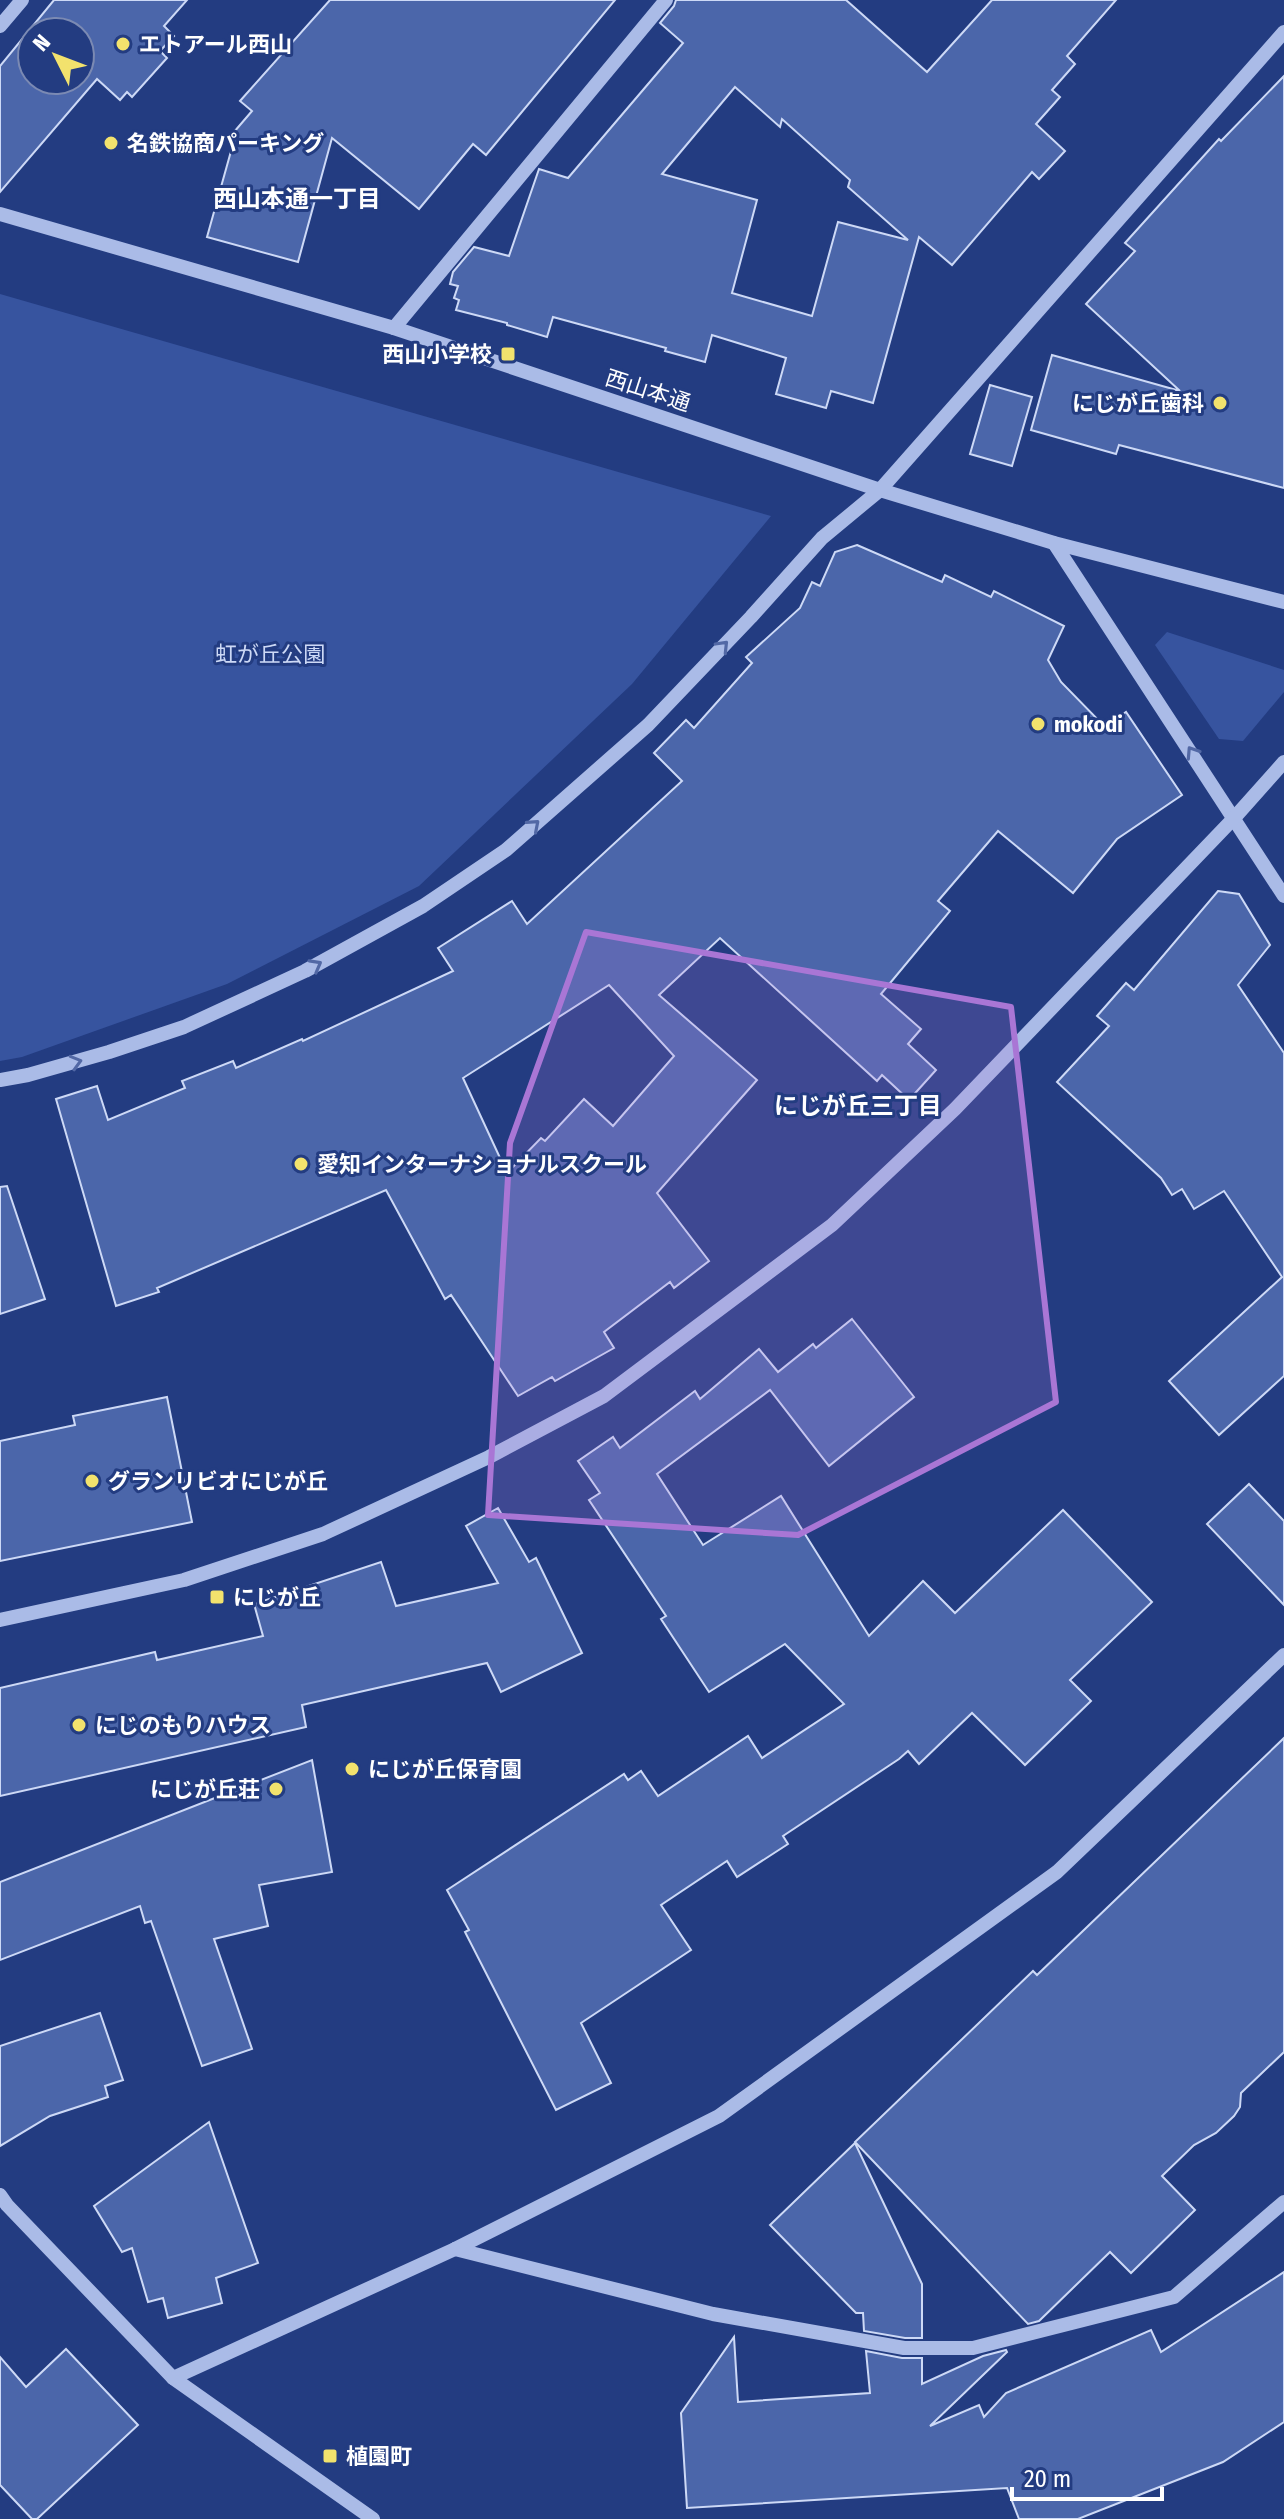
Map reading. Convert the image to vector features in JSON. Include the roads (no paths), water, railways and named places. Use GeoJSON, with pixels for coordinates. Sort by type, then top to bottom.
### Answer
{"type":"FeatureCollection","features":[{"type":"Feature","properties":{"kind":"street"},"geometry":{"type":"LineString","coordinates":[[0,26],[22,0]]}},
{"type":"Feature","properties":{"kind":"street"},"geometry":{"type":"LineString","coordinates":[[394,328],[666,0]]}},
{"type":"Feature","properties":{"kind":"street"},"geometry":{"type":"LineString","coordinates":[[0,1080],[109,1052],[184,1027],[305,971],[423,906],[506,850],[648,725],[822,538],[880,490],[1284,32]]}},
{"type":"Feature","properties":{"kind":"street","name":"西山本通"},"geometry":{"type":"LineString","coordinates":[[0,214],[394,328],[880,490],[1054,543],[1284,602]]}},
{"type":"Feature","properties":{"kind":"street"},"geometry":{"type":"LineString","coordinates":[[1054,543],[1284,896]]}},
{"type":"Feature","properties":{"kind":"street"},"geometry":{"type":"LineString","coordinates":[[0,1620],[184,1580],[323,1534],[489,1457],[604,1396],[832,1225],[955,1109],[1284,762]]}},
{"type":"Feature","properties":{"kind":"street"},"geometry":{"type":"LineString","coordinates":[[173,2378],[455,2249],[719,2116],[1057,1872],[1284,1655]]}},
{"type":"Feature","properties":{"kind":"street"},"geometry":{"type":"LineString","coordinates":[[0,2195],[173,2378],[373,2519]]}},
{"type":"Feature","properties":{"kind":"street"},"geometry":{"type":"LineString","coordinates":[[455,2249],[713,2314],[904,2348],[973,2348],[1174,2297],[1284,2202]]}},
{"type":"Feature","properties":{"kind":"place","name":"エトアール西山"},"geometry":{"type":"Point","coordinates":[123,44]}},
{"type":"Feature","properties":{"kind":"place","name":"名鉄協商パーキング"},"geometry":{"type":"Point","coordinates":[111,143]}},
{"type":"Feature","properties":{"kind":"place","name":"西山小学校"},"geometry":{"type":"Point","coordinates":[508,354]}},
{"type":"Feature","properties":{"kind":"place","name":"にじが丘歯科"},"geometry":{"type":"Point","coordinates":[1220,403]}},
{"type":"Feature","properties":{"kind":"place","name":"mokodi"},"geometry":{"type":"Point","coordinates":[1038,724]}},
{"type":"Feature","properties":{"kind":"place","name":"愛知インターナショナルスクール"},"geometry":{"type":"Point","coordinates":[301,1164]}},
{"type":"Feature","properties":{"kind":"place","name":"グランリビオにじが丘"},"geometry":{"type":"Point","coordinates":[92,1481]}},
{"type":"Feature","properties":{"kind":"place","name":"にじが丘"},"geometry":{"type":"Point","coordinates":[217,1597]}},
{"type":"Feature","properties":{"kind":"place","name":"にじのもりハウス"},"geometry":{"type":"Point","coordinates":[79,1725]}},
{"type":"Feature","properties":{"kind":"place","name":"にじが丘保育園"},"geometry":{"type":"Point","coordinates":[352,1769]}},
{"type":"Feature","properties":{"kind":"place","name":"にじが丘荘"},"geometry":{"type":"Point","coordinates":[276,1789]}},
{"type":"Feature","properties":{"kind":"place","name":"植園町"},"geometry":{"type":"Point","coordinates":[330,2456]}},
{"type":"Feature","properties":{"kind":"district","name":"西山本通一丁目"},"geometry":{"type":"Point","coordinates":[297,199]}},
{"type":"Feature","properties":{"kind":"district","name":"にじが丘三丁目"},"geometry":{"type":"Point","coordinates":[858,1106]}},
{"type":"Feature","properties":{"kind":"park label","name":"虹が丘公園"},"geometry":{"type":"Point","coordinates":[270,654]}}]}
